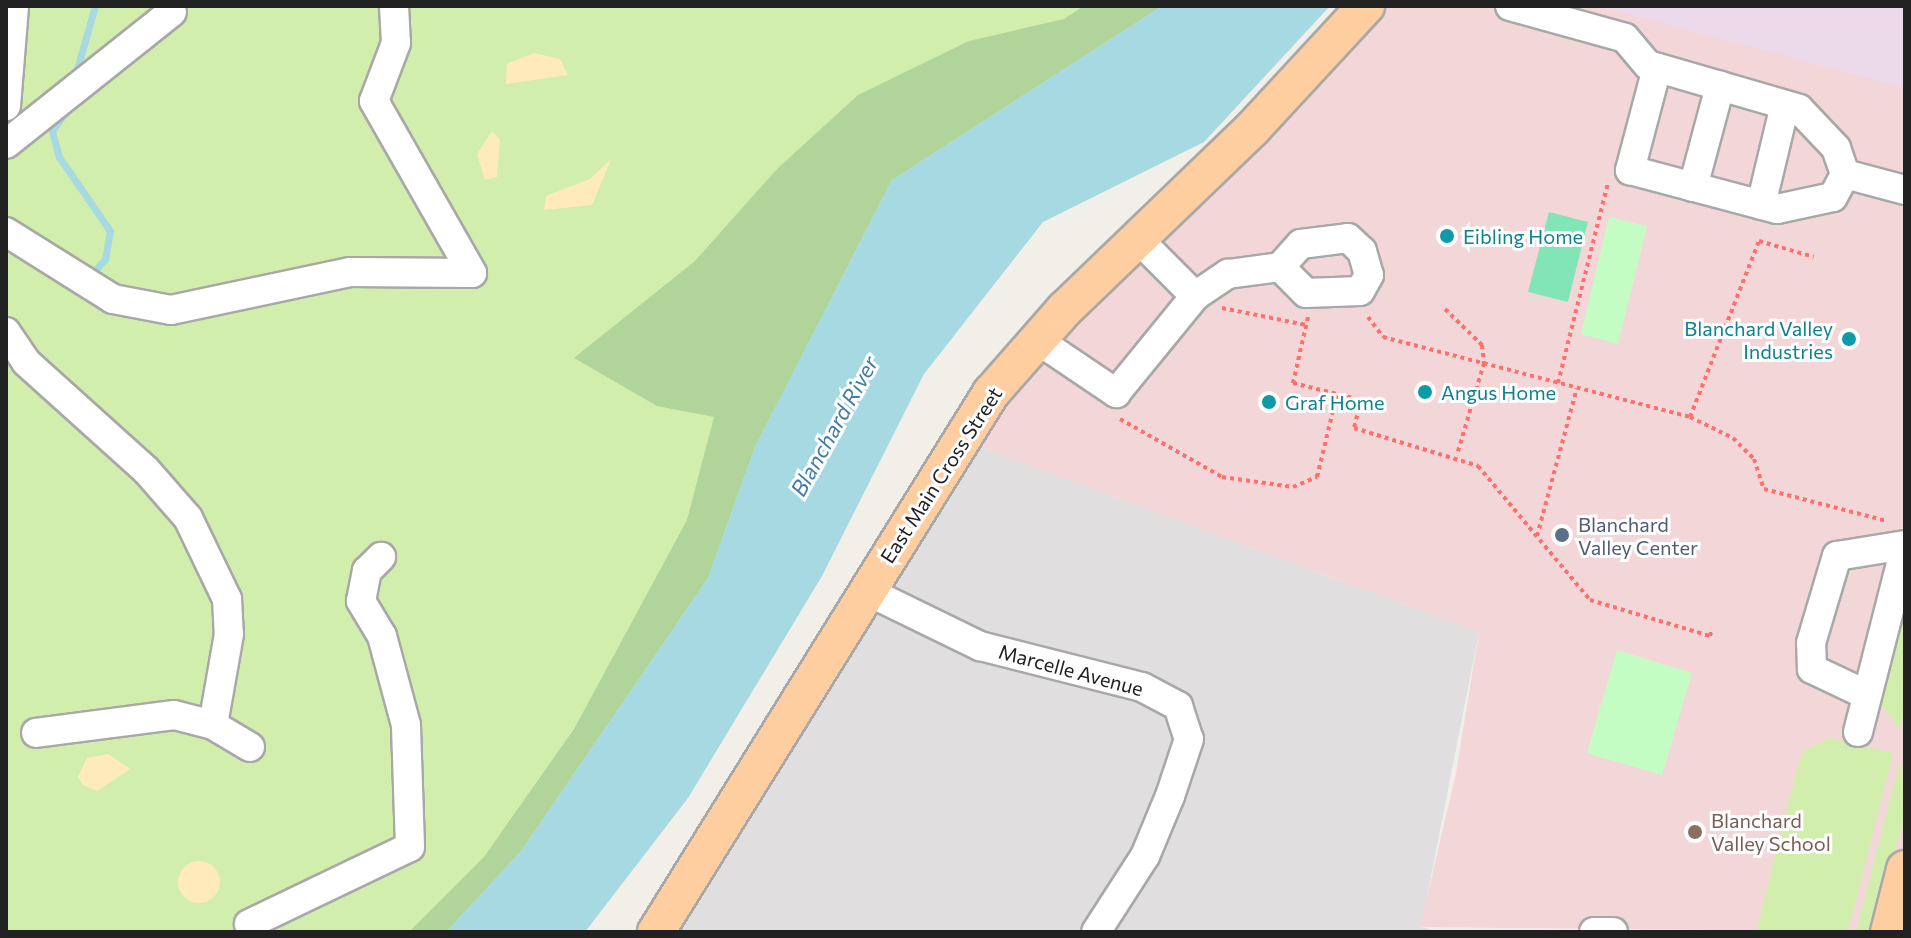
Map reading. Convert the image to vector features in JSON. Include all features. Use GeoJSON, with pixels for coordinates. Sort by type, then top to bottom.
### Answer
{"type":"FeatureCollection","features":[{"type":"Feature","properties":{"kind":"main road","name":"East Main Cross Street"},"geometry":{"type":"LineString","coordinates":[[656,932],[959,439],[1036,339],[1366,6]]}},
{"type":"Feature","properties":{"kind":"main road"},"geometry":{"type":"LineString","coordinates":[[1889,932],[1905,869]]}},
{"type":"Feature","properties":{"kind":"street"},"geometry":{"type":"LineString","coordinates":[[6,232],[113,299],[171,310],[350,272],[472,273],[374,101],[396,43],[394,6]]}},
{"type":"Feature","properties":{"kind":"street"},"geometry":{"type":"LineString","coordinates":[[1510,6],[1625,38],[1657,68],[1799,109],[1836,148],[1845,174],[1833,197],[1761,205],[1630,170],[1657,68]]}},
{"type":"Feature","properties":{"kind":"street"},"geometry":{"type":"LineString","coordinates":[[6,106],[15,7]]}},
{"type":"Feature","properties":{"kind":"street"},"geometry":{"type":"LineString","coordinates":[[6,144],[91,70],[172,12]]}},
{"type":"Feature","properties":{"kind":"street"},"geometry":{"type":"LineString","coordinates":[[1693,187],[1720,86]]}},
{"type":"Feature","properties":{"kind":"street"},"geometry":{"type":"LineString","coordinates":[[1761,205],[1785,105]]}},
{"type":"Feature","properties":{"kind":"street"},"geometry":{"type":"LineString","coordinates":[[1845,174],[1905,190]]}},
{"type":"Feature","properties":{"kind":"street"},"geometry":{"type":"LineString","coordinates":[[1036,339],[1116,393],[1195,296],[1228,274],[1280,267],[1301,244],[1348,238],[1362,251],[1369,275],[1360,291],[1312,293],[1280,267]]}},
{"type":"Feature","properties":{"kind":"street"},"geometry":{"type":"LineString","coordinates":[[1138,239],[1195,296]]}},
{"type":"Feature","properties":{"kind":"street"},"geometry":{"type":"LineString","coordinates":[[6,332],[26,362],[146,470],[207,551],[227,599],[229,634],[213,725]]}},
{"type":"Feature","properties":{"kind":"street"},"geometry":{"type":"LineString","coordinates":[[1858,732],[1867,695],[1900,538],[1837,556],[1811,643],[1812,669],[1867,695]]}},
{"type":"Feature","properties":{"kind":"street"},"geometry":{"type":"LineString","coordinates":[[249,924],[410,847],[406,725],[382,636],[361,601],[367,571],[381,557]]}},
{"type":"Feature","properties":{"kind":"street","name":"Marcelle Avenue"},"geometry":{"type":"LineString","coordinates":[[867,591],[980,646],[1142,687],[1178,706],[1189,739],[1175,783],[1145,856],[1096,932]]}},
{"type":"Feature","properties":{"kind":"street"},"geometry":{"type":"LineString","coordinates":[[36,733],[174,715],[213,725],[250,747]]}},
{"type":"Feature","properties":{"kind":"street"},"geometry":{"type":"LineString","coordinates":[[1594,932],[1613,932]]}},
{"type":"Feature","properties":{"kind":"path"},"geometry":{"type":"LineString","coordinates":[[1558,383],[1611,174],[1630,170]]}},
{"type":"Feature","properties":{"kind":"path"},"geometry":{"type":"LineString","coordinates":[[1690,417],[1759,241],[1814,257]]}},
{"type":"Feature","properties":{"kind":"path"},"geometry":{"type":"LineString","coordinates":[[1350,292],[1383,337],[1690,417],[1733,438],[1754,459],[1764,489],[1900,538]]}},
{"type":"Feature","properties":{"kind":"path"},"geometry":{"type":"LineString","coordinates":[[1312,293],[1293,383],[1361,400],[1354,428],[1457,455],[1503,489],[1590,600],[1710,636],[1712,629]]}},
{"type":"Feature","properties":{"kind":"path"},"geometry":{"type":"LineString","coordinates":[[1195,296],[1306,325]]}},
{"type":"Feature","properties":{"kind":"path"},"geometry":{"type":"LineString","coordinates":[[1445,309],[1482,345],[1484,363],[1457,455]]}},
{"type":"Feature","properties":{"kind":"path"},"geometry":{"type":"LineString","coordinates":[[1537,536],[1577,388]]}},
{"type":"Feature","properties":{"kind":"path"},"geometry":{"type":"LineString","coordinates":[[1116,393],[1118,418],[1222,477],[1293,487],[1317,477],[1337,394]]}},
{"type":"Feature","properties":{"kind":"shaded area","name":"Blanchard Valley Center"},"geometry":{"type":"Polygon","coordinates":[[[1366,6],[1905,6],[1905,869],[1889,932],[1420,927],[1456,773],[1479,632],[959,439],[1366,6]]]}},
{"type":"Feature","properties":{"kind":"shaded area"},"geometry":{"type":"Polygon","coordinates":[[[1590,6],[1905,6],[1905,88],[1632,15],[1590,6]]]}},
{"type":"Feature","properties":{"kind":"shaded area"},"geometry":{"type":"Polygon","coordinates":[[[959,439],[1479,632],[1421,927],[1440,932],[656,932],[959,439]]]}},
{"type":"Feature","properties":{"kind":"green space"},"geometry":{"type":"Polygon","coordinates":[[[6,6],[1260,6],[950,219],[489,932],[6,932],[6,6]]]}},
{"type":"Feature","properties":{"kind":"green space"},"geometry":{"type":"Polygon","coordinates":[[[1084,6],[1162,6],[892,180],[755,447],[708,578],[521,851],[446,932],[409,932],[484,857],[574,729],[687,520],[714,417],[657,406],[574,358],[695,261],[777,169],[858,95],[969,41],[1064,19],[1084,6]]]}},
{"type":"Feature","properties":{"kind":"green space"},"geometry":{"type":"Polygon","coordinates":[[[1549,212],[1588,222],[1568,302],[1528,292],[1549,212]]]}},
{"type":"Feature","properties":{"kind":"green space"},"geometry":{"type":"Polygon","coordinates":[[[1609,217],[1647,226],[1618,344],[1581,334],[1609,217]]]}},
{"type":"Feature","properties":{"kind":"green space"},"geometry":{"type":"Polygon","coordinates":[[[1905,604],[1905,710],[1900,730],[1880,703],[1905,604]]]}},
{"type":"Feature","properties":{"kind":"green space"},"geometry":{"type":"Polygon","coordinates":[[[1617,650],[1692,673],[1662,775],[1587,753],[1617,650]]]}},
{"type":"Feature","properties":{"kind":"green space"},"geometry":{"type":"Polygon","coordinates":[[[1829,738],[1893,753],[1848,932],[1756,932],[1798,765],[1804,751],[1829,738]]]}},
{"type":"Feature","properties":{"kind":"green space"},"geometry":{"type":"Polygon","coordinates":[[[1901,757],[1905,816],[1874,932],[1856,932],[1901,757]]]}},
{"type":"Feature","properties":{"kind":"sand"},"geometry":{"type":"Polygon","coordinates":[[[534,53],[560,59],[568,75],[506,84],[507,64],[534,53]]]}},
{"type":"Feature","properties":{"kind":"sand"},"geometry":{"type":"Polygon","coordinates":[[[492,131],[500,140],[497,177],[485,180],[477,154],[492,131]]]}},
{"type":"Feature","properties":{"kind":"sand"},"geometry":{"type":"Polygon","coordinates":[[[611,159],[592,205],[544,210],[546,196],[590,179],[611,159]]]}},
{"type":"Feature","properties":{"kind":"sand"},"geometry":{"type":"Polygon","coordinates":[[[108,754],[130,769],[97,791],[83,785],[78,777],[87,758],[108,754]]]}},
{"type":"Feature","properties":{"kind":"sand"},"geometry":{"type":"Polygon","coordinates":[[[199,861],[214,867],[220,882],[214,897],[199,903],[184,897],[178,882],[184,867],[199,861]]]}},
{"type":"Feature","properties":{"kind":"water","name":"Blanchard River"},"geometry":{"type":"Polygon","coordinates":[[[1162,6],[1330,6],[1204,142],[1043,222],[924,374],[822,576],[688,798],[585,932],[446,932],[521,851],[708,578],[755,447],[892,180],[1162,6]]]}},
{"type":"Feature","properties":{"kind":"waterway"},"geometry":{"type":"LineString","coordinates":[[74,80],[95,6]]}},
{"type":"Feature","properties":{"kind":"waterway"},"geometry":{"type":"LineString","coordinates":[[65,113],[52,131],[59,157],[110,231],[105,259],[90,276]]}},
{"type":"Feature","properties":{"kind":"place","name":"Eibling Home"},"geometry":{"type":"Point","coordinates":[1447,236]}},
{"type":"Feature","properties":{"kind":"place","name":"Blanchard Valley Industries"},"geometry":{"type":"Point","coordinates":[1849,339]}},
{"type":"Feature","properties":{"kind":"place","name":"Angus Home"},"geometry":{"type":"Point","coordinates":[1425,392]}},
{"type":"Feature","properties":{"kind":"place","name":"Graf Home"},"geometry":{"type":"Point","coordinates":[1269,402]}},
{"type":"Feature","properties":{"kind":"place","name":"Blanchard Valley Center"},"geometry":{"type":"Point","coordinates":[1562,535]}},
{"type":"Feature","properties":{"kind":"place","name":"Blanchard Valley School"},"geometry":{"type":"Point","coordinates":[1695,832]}}]}
